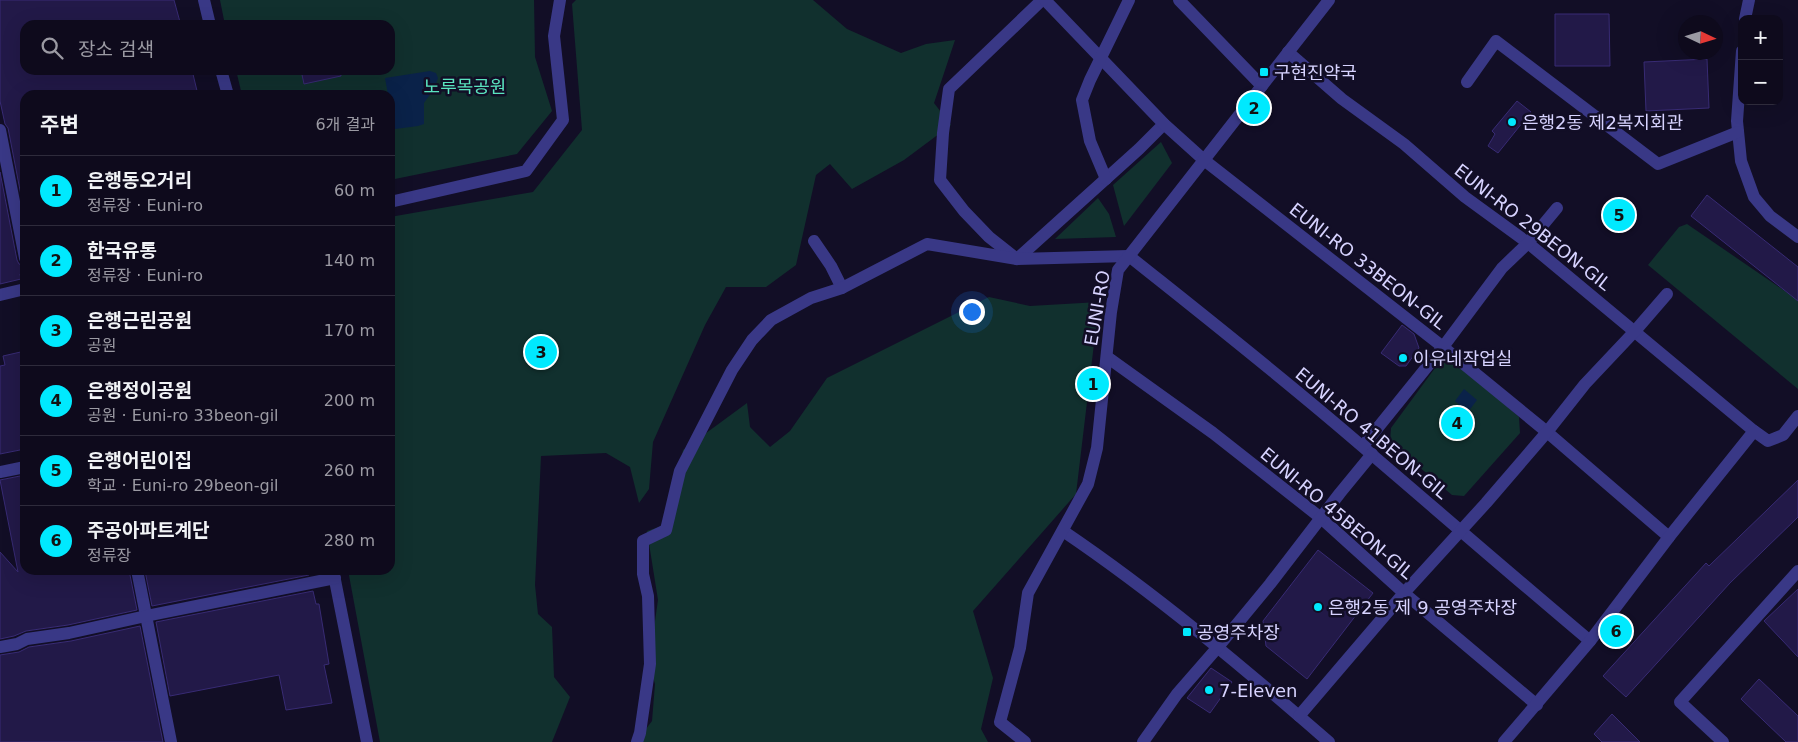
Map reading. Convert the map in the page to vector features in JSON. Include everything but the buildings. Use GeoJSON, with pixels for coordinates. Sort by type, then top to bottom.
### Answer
{"type":"FeatureCollection","features":[{"type":"Feature","properties":{"kind":"street"},"geometry":{"type":"LineString","coordinates":[[204,0],[209,20]]}},
{"type":"Feature","properties":{"kind":"street"},"geometry":{"type":"LineString","coordinates":[[395,201],[526,171],[564,120],[554,36],[560,0]]}},
{"type":"Feature","properties":{"kind":"street"},"geometry":{"type":"LineString","coordinates":[[1017,259],[989,237],[964,211],[940,180],[943,133],[949,89],[1043,0],[1164,124],[1204,160]]}},
{"type":"Feature","properties":{"kind":"street"},"geometry":{"type":"LineString","coordinates":[[1106,179],[1090,141],[1082,100],[1129,0]]}},
{"type":"Feature","properties":{"kind":"street"},"geometry":{"type":"LineString","coordinates":[[1179,0],[1262,86]]}},
{"type":"Feature","properties":{"kind":"street","name":"EUNI-RO"},"geometry":{"type":"LineString","coordinates":[[1025,742],[1000,722],[1020,648],[1028,593],[1088,484],[1097,448],[1110,312],[1118,270],[1329,0]]}},
{"type":"Feature","properties":{"kind":"street"},"geometry":{"type":"LineString","coordinates":[[1746,15],[1749,0]]}},
{"type":"Feature","properties":{"kind":"street"},"geometry":{"type":"LineString","coordinates":[[1467,82],[1496,40],[1658,164],[1738,132]]}},
{"type":"Feature","properties":{"kind":"street","name":"EUNI-RO 29BEON-GIL"},"geometry":{"type":"LineString","coordinates":[[1288,52],[1342,99],[1404,144],[1465,197],[1528,243],[1754,431]]}},
{"type":"Feature","properties":{"kind":"street"},"geometry":{"type":"LineString","coordinates":[[1741,60],[1737,121],[1741,161],[1754,197],[1770,216],[1798,237]]}},
{"type":"Feature","properties":{"kind":"street"},"geometry":{"type":"LineString","coordinates":[[223,75],[227,90]]}},
{"type":"Feature","properties":{"kind":"street"},"geometry":{"type":"LineString","coordinates":[[1017,259],[1139,149],[1164,124]]}},
{"type":"Feature","properties":{"kind":"street"},"geometry":{"type":"LineString","coordinates":[[0,135],[20,233]]}},
{"type":"Feature","properties":{"kind":"street","name":"EUNI-RO 33BEON-GIL"},"geometry":{"type":"LineString","coordinates":[[1204,160],[1443,347],[1547,432],[1669,536]]}},
{"type":"Feature","properties":{"kind":"street"},"geometry":{"type":"LineString","coordinates":[[1143,742],[1177,694],[1218,647],[1321,518],[1367,450],[1502,268],[1528,243],[1557,208]]}},
{"type":"Feature","properties":{"kind":"street"},"geometry":{"type":"LineString","coordinates":[[814,241],[831,266],[842,288]]}},
{"type":"Feature","properties":{"kind":"street"},"geometry":{"type":"LineString","coordinates":[[637,742],[650,664],[648,596],[643,574],[643,541],[666,530],[680,470],[732,370],[752,340],[771,320],[811,298],[842,288],[927,244],[1017,259],[1129,256]]}},
{"type":"Feature","properties":{"kind":"street","name":"EUNI-RO 41BEON-GIL"},"geometry":{"type":"LineString","coordinates":[[1129,256],[1241,345],[1367,450],[1590,641]]}},
{"type":"Feature","properties":{"kind":"street"},"geometry":{"type":"LineString","coordinates":[[0,295],[20,290]]}},
{"type":"Feature","properties":{"kind":"street"},"geometry":{"type":"LineString","coordinates":[[1299,716],[1404,593],[1547,432],[1585,384],[1667,294]]}},
{"type":"Feature","properties":{"kind":"street","name":"EUNI-RO 45BEON-GIL"},"geometry":{"type":"LineString","coordinates":[[1106,357],[1213,434],[1321,518],[1404,593],[1537,705]]}},
{"type":"Feature","properties":{"kind":"street"},"geometry":{"type":"LineString","coordinates":[[1504,742],[1590,641],[1669,536],[1754,431],[1768,441],[1782,435],[1798,416]]}},
{"type":"Feature","properties":{"kind":"street"},"geometry":{"type":"LineString","coordinates":[[0,472],[20,468]]}},
{"type":"Feature","properties":{"kind":"street"},"geometry":{"type":"LineString","coordinates":[[1063,531],[1218,647],[1329,742]]}},
{"type":"Feature","properties":{"kind":"street"},"geometry":{"type":"LineString","coordinates":[[1723,742],[1680,702],[1798,570]]}},
{"type":"Feature","properties":{"kind":"street"},"geometry":{"type":"LineString","coordinates":[[138,575],[171,742]]}},
{"type":"Feature","properties":{"kind":"street"},"geometry":{"type":"LineString","coordinates":[[0,647],[17,644],[28,639],[70,633],[330,575]]}},
{"type":"Feature","properties":{"kind":"street"},"geometry":{"type":"LineString","coordinates":[[334,575],[367,742]]}},
{"type":"Feature","properties":{"kind":"green space","name":"노루목공원"},"geometry":{"type":"Polygon","coordinates":[[[220,0],[534,0],[535,57],[552,111],[517,154],[395,179],[395,90],[241,90],[237,75],[395,75],[395,20],[224,20],[220,0]]]}},
{"type":"Feature","properties":{"kind":"green space"},"geometry":{"type":"Polygon","coordinates":[[[576,0],[813,0],[847,29],[901,53],[926,44],[955,40],[934,103],[951,125],[904,160],[852,189],[830,164],[816,175],[796,265],[766,287],[726,287],[705,325],[653,442],[649,489],[639,503],[630,467],[606,453],[541,456],[535,585],[538,614],[552,627],[554,677],[570,697],[552,742],[380,742],[349,575],[395,575],[395,216],[533,192],[582,130],[572,4],[576,0]]]}},
{"type":"Feature","properties":{"kind":"green space"},"geometry":{"type":"Polygon","coordinates":[[[1161,142],[1172,163],[1124,226],[1113,185],[1161,142]]]}},
{"type":"Feature","properties":{"kind":"green space"},"geometry":{"type":"Polygon","coordinates":[[[1098,198],[1109,214],[1116,237],[1055,239],[1098,198]]]}},
{"type":"Feature","properties":{"kind":"green space"},"geometry":{"type":"Polygon","coordinates":[[[1687,224],[1798,300],[1798,389],[1648,265],[1679,227],[1687,224]]]}},
{"type":"Feature","properties":{"kind":"green space"},"geometry":{"type":"Polygon","coordinates":[[[989,297],[1030,306],[1099,302],[1076,494],[973,611],[993,678],[981,729],[988,742],[636,742],[652,721],[655,684],[649,663],[658,600],[647,531],[665,525],[676,489],[683,450],[747,403],[750,427],[770,447],[790,431],[827,378],[989,297]]]}},
{"type":"Feature","properties":{"kind":"green space"},"geometry":{"type":"Polygon","coordinates":[[[1446,353],[1519,417],[1520,433],[1464,496],[1452,495],[1390,442],[1391,428],[1446,353]]]}},
{"type":"Feature","properties":{"kind":"water"},"geometry":{"type":"Polygon","coordinates":[[[430,71],[436,73],[438,78],[434,89],[424,103],[424,124],[395,129],[395,90],[387,90],[385,78],[430,71]]]}},
{"type":"Feature","properties":{"kind":"water"},"geometry":{"type":"Polygon","coordinates":[[[1464,389],[1477,400],[1468,412],[1455,401],[1464,389]]]}},
{"type":"Feature","properties":{"kind":"place","name":"구현진약국"},"geometry":{"type":"Point","coordinates":[1264,72]}},
{"type":"Feature","properties":{"kind":"place","name":"한국유통"},"geometry":{"type":"Point","coordinates":[1254,108]}},
{"type":"Feature","properties":{"kind":"place","name":"은행2동 제2복지회관"},"geometry":{"type":"Point","coordinates":[1512,122]}},
{"type":"Feature","properties":{"kind":"place","name":"은행어린이집"},"geometry":{"type":"Point","coordinates":[1619,215]}},
{"type":"Feature","properties":{"kind":"place","name":"은행근린공원"},"geometry":{"type":"Point","coordinates":[541,352]}},
{"type":"Feature","properties":{"kind":"place","name":"이유네작업실"},"geometry":{"type":"Point","coordinates":[1403,358]}},
{"type":"Feature","properties":{"kind":"place","name":"은행동오거리"},"geometry":{"type":"Point","coordinates":[1093,384]}},
{"type":"Feature","properties":{"kind":"place","name":"은행정이공원"},"geometry":{"type":"Point","coordinates":[1457,423]}},
{"type":"Feature","properties":{"kind":"place","name":"은행2동 제 9 공영주차장"},"geometry":{"type":"Point","coordinates":[1318,607]}},
{"type":"Feature","properties":{"kind":"place","name":"주공아파트계단"},"geometry":{"type":"Point","coordinates":[1616,631]}},
{"type":"Feature","properties":{"kind":"place","name":"공영주차장"},"geometry":{"type":"Point","coordinates":[1187,632]}},
{"type":"Feature","properties":{"kind":"place","name":"7-Eleven"},"geometry":{"type":"Point","coordinates":[1209,690]}}]}
